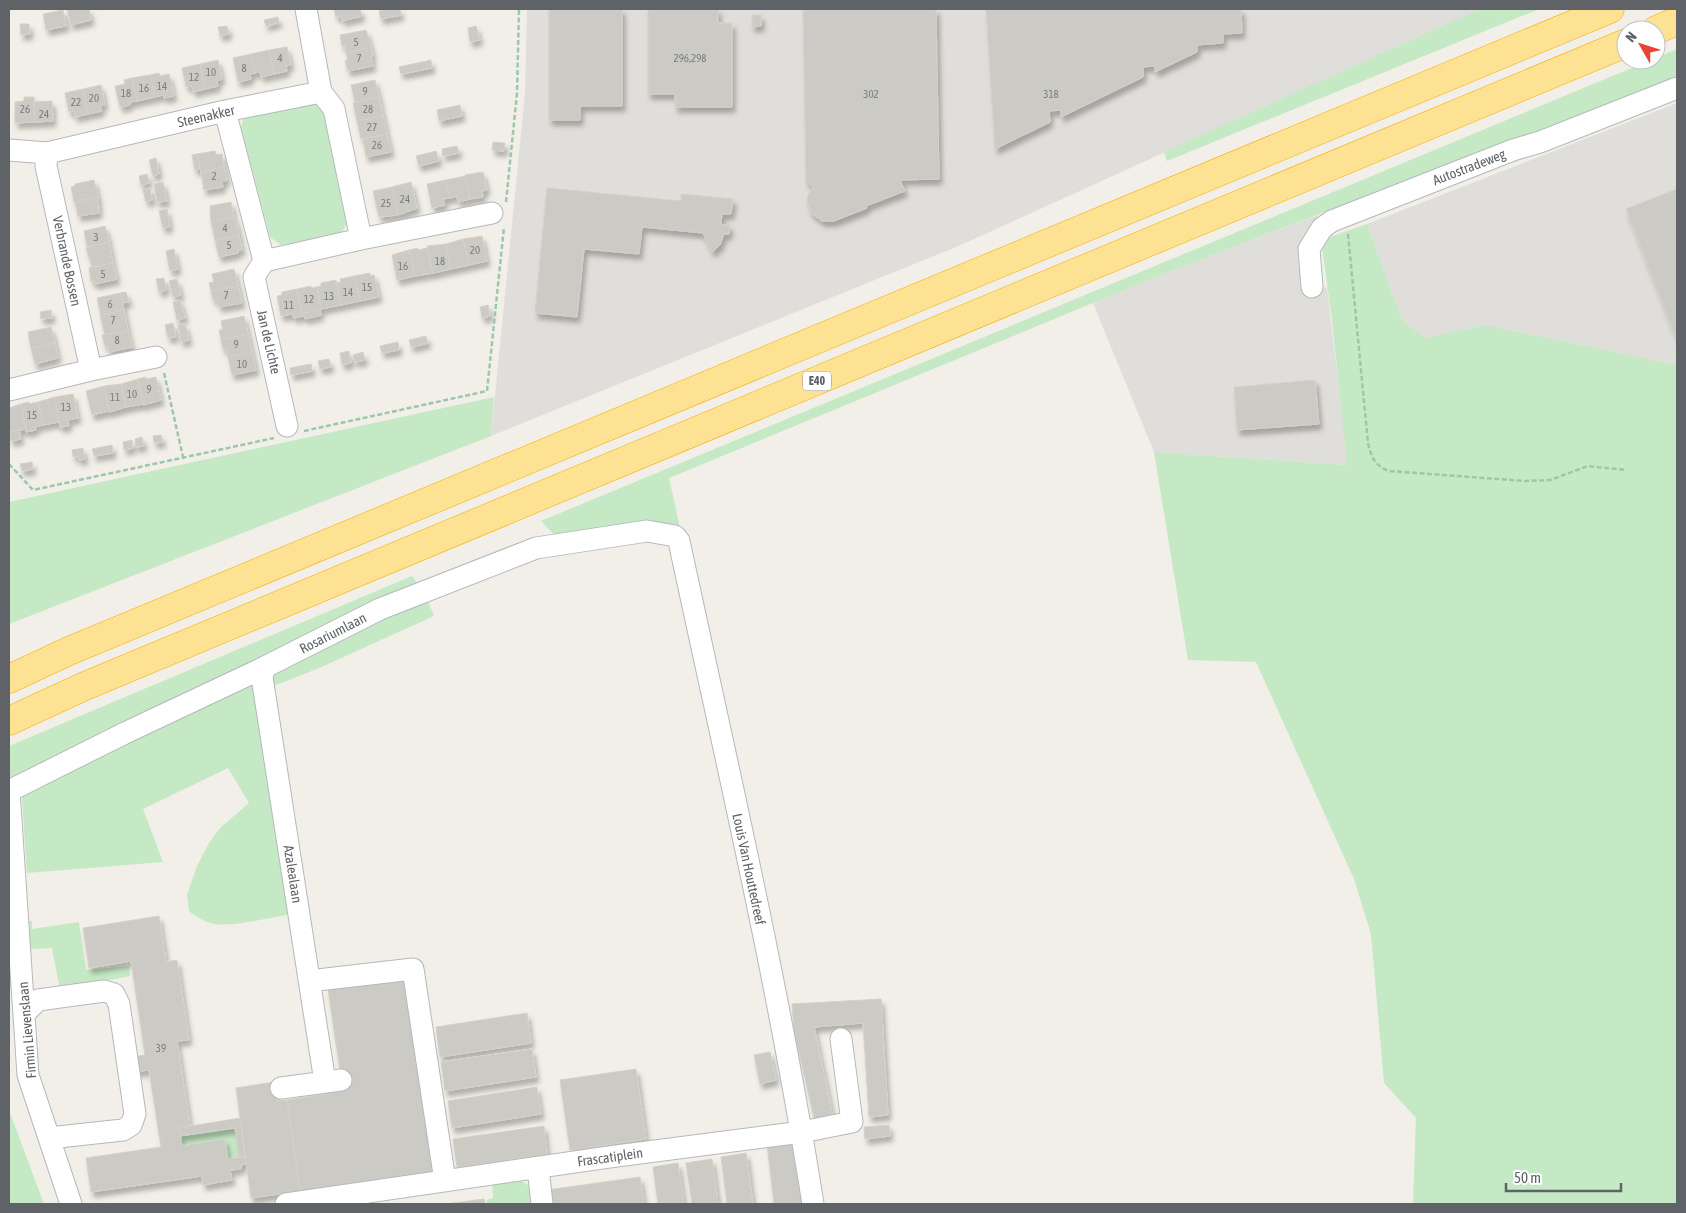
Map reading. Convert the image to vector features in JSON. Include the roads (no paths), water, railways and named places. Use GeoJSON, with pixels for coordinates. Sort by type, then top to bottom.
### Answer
{"type":"FeatureCollection","features":[{"type":"Feature","properties":{"kind":"highway"},"geometry":{"type":"LineString","coordinates":[[9,679],[78,648],[1610,9]]}},
{"type":"Feature","properties":{"kind":"highway","name":"E40"},"geometry":{"type":"LineString","coordinates":[[9,721],[86,686],[1616,47]]}},
{"type":"Feature","properties":{"kind":"street"},"geometry":{"type":"LineString","coordinates":[[306,9],[321,92],[334,109],[360,239]]}},
{"type":"Feature","properties":{"kind":"street","name":"Autostradeweg"},"geometry":{"type":"LineString","coordinates":[[1312,287],[1309,249],[1322,228],[1332,220],[1677,88]]}},
{"type":"Feature","properties":{"kind":"street","name":"Steenakker"},"geometry":{"type":"LineString","coordinates":[[9,150],[47,153],[225,111],[321,92]]}},
{"type":"Feature","properties":{"kind":"street","name":"Jan de Lichte"},"geometry":{"type":"LineString","coordinates":[[225,111],[259,269],[289,431]]}},
{"type":"Feature","properties":{"kind":"street","name":"Verbrande Bossen"},"geometry":{"type":"LineString","coordinates":[[47,153],[46,166],[91,370]]}},
{"type":"Feature","properties":{"kind":"street"},"geometry":{"type":"LineString","coordinates":[[259,269],[360,239],[501,214]]}},
{"type":"Feature","properties":{"kind":"street"},"geometry":{"type":"LineString","coordinates":[[9,390],[91,370],[156,357]]}},
{"type":"Feature","properties":{"kind":"street","name":"Rosariumlaan"},"geometry":{"type":"LineString","coordinates":[[9,791],[380,610],[536,548],[647,531],[675,536]]}},
{"type":"Feature","properties":{"kind":"street","name":"Louis Van Houttedreef"},"geometry":{"type":"LineString","coordinates":[[675,536],[679,541],[773,980],[802,1132],[813,1204]]}},
{"type":"Feature","properties":{"kind":"street","name":"Azalealaan"},"geometry":{"type":"LineString","coordinates":[[265,667],[262,678],[309,981],[333,1081],[281,1088]]}},
{"type":"Feature","properties":{"kind":"street","name":"Firmin Lievenslaan"},"geometry":{"type":"LineString","coordinates":[[9,791],[25,1013],[18,1075],[49,1138],[71,1204]]}},
{"type":"Feature","properties":{"kind":"street"},"geometry":{"type":"LineString","coordinates":[[309,981],[413,969],[445,1182]]}},
{"type":"Feature","properties":{"kind":"street"},"geometry":{"type":"LineString","coordinates":[[25,1013],[38,1000],[104,991],[114,994],[119,1004],[134,1114],[131,1125],[123,1130],[49,1138]]}},
{"type":"Feature","properties":{"kind":"street","name":"Frascatiplein"},"geometry":{"type":"LineString","coordinates":[[286,1204],[339,1201],[445,1182],[802,1132],[852,1122],[841,1038]]}},
{"type":"Feature","properties":{"kind":"street"},"geometry":{"type":"LineString","coordinates":[[538,1168],[542,1204]]}}]}
